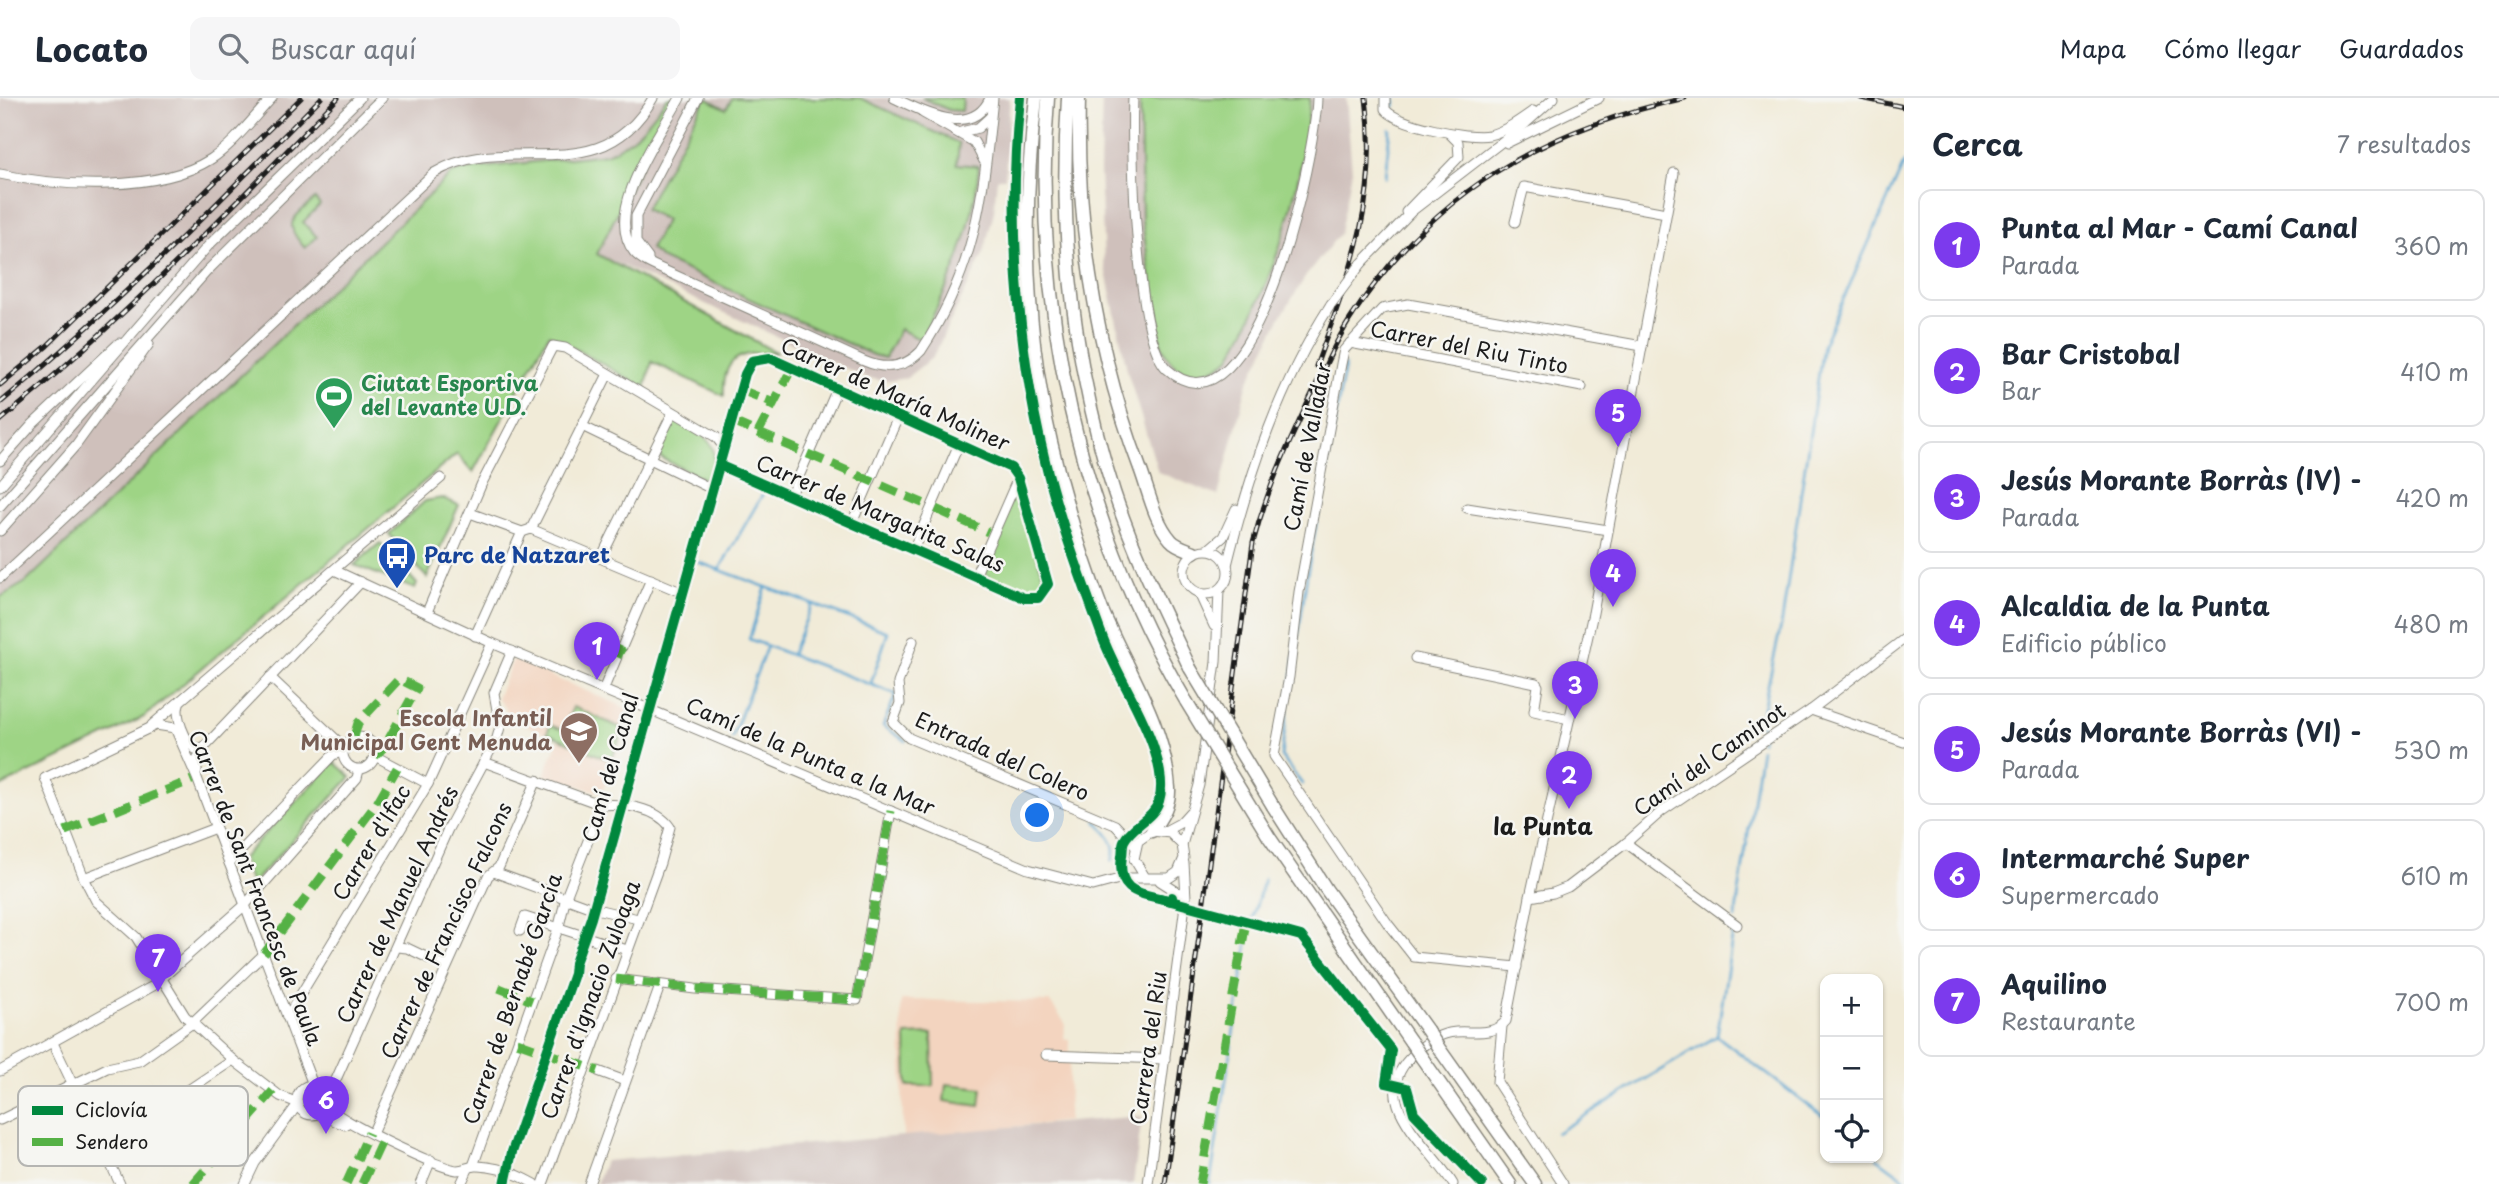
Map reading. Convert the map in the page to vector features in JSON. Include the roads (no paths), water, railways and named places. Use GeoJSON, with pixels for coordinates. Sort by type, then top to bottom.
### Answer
{"type":"FeatureCollection","features":[{"type":"Feature","properties":{"kind":"highway"},"geometry":{"type":"LineString","coordinates":[[1035,98],[1027,220],[1030,304],[1039,379],[1071,522],[1101,607],[1162,745],[1168,801],[1158,831]]}},
{"type":"Feature","properties":{"kind":"highway"},"geometry":{"type":"LineString","coordinates":[[1048,98],[1045,178],[1051,289],[1062,364],[1077,435],[1125,574],[1171,675],[1269,837],[1510,1184]]}},
{"type":"Feature","properties":{"kind":"highway"},"geometry":{"type":"LineString","coordinates":[[1068,98],[1065,215],[1081,357],[1114,493],[1143,568],[1190,668],[1273,806],[1326,889],[1535,1184]]}},
{"type":"Feature","properties":{"kind":"highway"},"geometry":{"type":"LineString","coordinates":[[1079,98],[1085,246],[1102,344],[1120,416],[1161,525],[1172,542],[1194,552]]}},
{"type":"Feature","properties":{"kind":"street"},"geometry":{"type":"LineString","coordinates":[[0,174],[73,185],[99,185],[152,178],[184,170],[213,158],[272,98]]}},
{"type":"Feature","properties":{"kind":"street"},"geometry":{"type":"LineString","coordinates":[[0,486],[208,246],[360,98]]}},
{"type":"Feature","properties":{"kind":"street"},"geometry":{"type":"LineString","coordinates":[[0,506],[179,301],[382,98]]}},
{"type":"Feature","properties":{"kind":"street"},"geometry":{"type":"LineString","coordinates":[[0,578],[434,173],[470,159],[603,148],[630,131],[653,98]]}},
{"type":"Feature","properties":{"kind":"street"},"geometry":{"type":"LineString","coordinates":[[680,98],[627,198],[623,212],[625,234],[635,254],[666,271],[873,365],[901,365],[915,357],[926,343],[968,257],[982,204],[992,98]]}},
{"type":"Feature","properties":{"kind":"street"},"geometry":{"type":"LineString","coordinates":[[666,271],[642,252],[635,238],[634,222],[698,98]]}},
{"type":"Feature","properties":{"kind":"street"},"geometry":{"type":"LineString","coordinates":[[894,98],[916,108],[978,146],[986,168]]}},
{"type":"Feature","properties":{"kind":"street"},"geometry":{"type":"LineString","coordinates":[[916,108],[962,120],[980,112],[992,98]]}},
{"type":"Feature","properties":{"kind":"street"},"geometry":{"type":"LineString","coordinates":[[1133,98],[1135,220],[1155,349],[1168,370],[1181,378],[1201,381],[1219,376],[1235,363],[1273,285],[1301,199],[1317,98]]}},
{"type":"Feature","properties":{"kind":"street"},"geometry":{"type":"LineString","coordinates":[[1385,98],[1385,108],[1390,115],[1444,131],[1476,136],[1498,132],[1553,98]]}},
{"type":"Feature","properties":{"kind":"street"},"geometry":{"type":"LineString","coordinates":[[1395,227],[1553,98]]}},
{"type":"Feature","properties":{"kind":"street"},"geometry":{"type":"LineString","coordinates":[[1489,150],[1599,98]]}},
{"type":"Feature","properties":{"kind":"street"},"geometry":{"type":"LineString","coordinates":[[952,130],[966,132],[978,128],[991,115]]}},
{"type":"Feature","properties":{"kind":"street"},"geometry":{"type":"LineString","coordinates":[[1245,492],[1227,565],[1226,581],[1219,590],[1209,594],[1199,593],[1188,586],[1184,574],[1186,562],[1194,552],[1209,549],[1223,537],[1245,492],[1282,392],[1331,304],[1416,198],[1459,157],[1458,142],[1444,131]]}},
{"type":"Feature","properties":{"kind":"street"},"geometry":{"type":"LineString","coordinates":[[1453,1184],[1440,1162],[1402,1117],[1394,1085],[1400,1066],[1440,1035],[1494,1031],[1506,1021],[1608,530],[1674,173]]}},
{"type":"Feature","properties":{"kind":"street"},"geometry":{"type":"LineString","coordinates":[[1516,222],[1524,187],[1667,213]]}},
{"type":"Feature","properties":{"kind":"street"},"geometry":{"type":"LineString","coordinates":[[0,531],[76,445],[179,301]]}},
{"type":"Feature","properties":{"kind":"street","name":"Camí de Valladar"},"geometry":{"type":"LineString","coordinates":[[1517,967],[1415,957],[1388,924],[1274,756],[1289,677],[1299,592],[1341,364],[1344,350],[1382,309],[1408,303],[1642,346]]}},
{"type":"Feature","properties":{"kind":"street"},"geometry":{"type":"LineString","coordinates":[[0,461],[33,424],[149,317]]}},
{"type":"Feature","properties":{"kind":"street","name":"Carrer del Riu Tinto"},"geometry":{"type":"LineString","coordinates":[[1350,344],[1582,387]]}},
{"type":"Feature","properties":{"kind":"street"},"geometry":{"type":"LineString","coordinates":[[427,611],[488,471],[553,345],[565,348],[716,437],[723,446],[722,463]]}},
{"type":"Feature","properties":{"kind":"street","name":"Carrer de María Moliner"},"geometry":{"type":"LineString","coordinates":[[752,361],[770,358],[1011,468],[1018,478]]}},
{"type":"Feature","properties":{"kind":"street","name":"Camí del Canal"},"geometry":{"type":"LineString","coordinates":[[505,1184],[585,935],[621,803],[722,463],[745,374],[752,361]]}},
{"type":"Feature","properties":{"kind":"street"},"geometry":{"type":"LineString","coordinates":[[475,636],[608,374]]}},
{"type":"Feature","properties":{"kind":"street"},"geometry":{"type":"LineString","coordinates":[[790,497],[837,389]]}},
{"type":"Feature","properties":{"kind":"street"},"geometry":{"type":"LineString","coordinates":[[601,558],[673,412]]}},
{"type":"Feature","properties":{"kind":"street"},"geometry":{"type":"LineString","coordinates":[[852,523],[898,417]]}},
{"type":"Feature","properties":{"kind":"street"},"geometry":{"type":"LineString","coordinates":[[582,426],[713,490]]}},
{"type":"Feature","properties":{"kind":"street"},"geometry":{"type":"LineString","coordinates":[[913,550],[959,444]]}},
{"type":"Feature","properties":{"kind":"street","name":"Carrer de Margarita Salas"},"geometry":{"type":"LineString","coordinates":[[722,463],[790,497],[1024,598],[1032,599],[1042,596],[1048,579],[1018,478]]}},
{"type":"Feature","properties":{"kind":"street"},"geometry":{"type":"LineString","coordinates":[[441,478],[149,728],[45,778],[84,878],[96,901],[136,937],[156,965],[160,979],[191,1024],[233,1060],[280,1096],[298,1104],[307,1114],[318,1114],[453,1169],[470,1167],[508,1171],[535,1184]]}},
{"type":"Feature","properties":{"kind":"street"},"geometry":{"type":"LineString","coordinates":[[975,576],[1018,478]]}},
{"type":"Feature","properties":{"kind":"street"},"geometry":{"type":"LineString","coordinates":[[1467,508],[1608,530]]}},
{"type":"Feature","properties":{"kind":"street"},"geometry":{"type":"LineString","coordinates":[[470,513],[601,558],[683,593]]}},
{"type":"Feature","properties":{"kind":"street"},"geometry":{"type":"LineString","coordinates":[[1209,549],[1220,554],[1227,565]]}},
{"type":"Feature","properties":{"kind":"street","name":"Camí de la Punta a la Mar"},"geometry":{"type":"LineString","coordinates":[[334,570],[427,611],[475,636],[604,688],[1028,869],[1083,885],[1104,885],[1122,878],[1145,877]]}},
{"type":"Feature","properties":{"kind":"street"},"geometry":{"type":"LineString","coordinates":[[622,647],[651,579]]}},
{"type":"Feature","properties":{"kind":"street"},"geometry":{"type":"LineString","coordinates":[[197,778],[197,760],[205,746],[361,582]]}},
{"type":"Feature","properties":{"kind":"street"},"geometry":{"type":"LineString","coordinates":[[1159,881],[1174,876],[1184,858],[1182,845],[1199,785],[1216,662],[1219,590]]}},
{"type":"Feature","properties":{"kind":"street"},"geometry":{"type":"LineString","coordinates":[[1199,593],[1216,633]]}},
{"type":"Feature","properties":{"kind":"street","name":"Camí del Caminot"},"geometry":{"type":"LineString","coordinates":[[1530,897],[1560,891],[1626,843],[1662,811],[1811,710],[1904,639]]}},
{"type":"Feature","properties":{"kind":"street","name":"Entrada del Colero"},"geometry":{"type":"LineString","coordinates":[[913,640],[898,683],[900,703],[893,722],[898,730],[909,738],[1115,825],[1135,846]]}},
{"type":"Feature","properties":{"kind":"street","name":"Carrer d'Ifac"},"geometry":{"type":"LineString","coordinates":[[287,1017],[428,784],[492,643]]}},
{"type":"Feature","properties":{"kind":"street","name":"Carrer de Manuel Andrés"},"geometry":{"type":"LineString","coordinates":[[324,1091],[334,1084],[448,829],[500,727],[494,693],[512,651]]}},
{"type":"Feature","properties":{"kind":"street"},"geometry":{"type":"LineString","coordinates":[[604,688],[617,657]]}},
{"type":"Feature","properties":{"kind":"street"},"geometry":{"type":"LineString","coordinates":[[1415,658],[1536,683],[1538,686],[1534,711],[1569,719]]}},
{"type":"Feature","properties":{"kind":"street"},"geometry":{"type":"LineString","coordinates":[[270,677],[343,749],[343,757],[359,770]]}},
{"type":"Feature","properties":{"kind":"street","name":"Carrer de Sant Francesc de Paula"},"geometry":{"type":"LineString","coordinates":[[182,700],[177,706],[177,714],[190,745],[197,750],[205,746]]}},
{"type":"Feature","properties":{"kind":"street"},"geometry":{"type":"LineString","coordinates":[[1811,710],[1904,742]]}},
{"type":"Feature","properties":{"kind":"street","name":"Carrer de Sant Francesc de Paula"},"geometry":{"type":"LineString","coordinates":[[149,728],[163,724],[175,728],[197,778],[313,1085]]}},
{"type":"Feature","properties":{"kind":"street"},"geometry":{"type":"LineString","coordinates":[[229,863],[333,755],[354,737],[362,736],[374,748],[375,756],[363,770],[359,770]]}},
{"type":"Feature","properties":{"kind":"street"},"geometry":{"type":"LineString","coordinates":[[375,756],[428,784]]}},
{"type":"Feature","properties":{"kind":"street","name":"Carrer de Francisco Falcons"},"geometry":{"type":"LineString","coordinates":[[484,762],[601,805]]}},
{"type":"Feature","properties":{"kind":"street"},"geometry":{"type":"LineString","coordinates":[[0,1072],[138,996],[160,979],[245,905],[357,778],[359,770]]}},
{"type":"Feature","properties":{"kind":"street","name":"Carrer de Francisco Falcons"},"geometry":{"type":"LineString","coordinates":[[371,1134],[445,966],[488,876],[494,872],[537,780]]}},
{"type":"Feature","properties":{"kind":"street"},"geometry":{"type":"LineString","coordinates":[[601,805],[621,803]]}},
{"type":"Feature","properties":{"kind":"street","name":"Carrer d'Ignacio Zuloaga"},"geometry":{"type":"LineString","coordinates":[[543,1184],[670,827],[660,818],[621,803]]}},
{"type":"Feature","properties":{"kind":"street","name":"Carrer de Bernabé García"},"geometry":{"type":"LineString","coordinates":[[461,1184],[470,1167],[601,805]]}},
{"type":"Feature","properties":{"kind":"street"},"geometry":{"type":"LineString","coordinates":[[616,979],[660,986],[857,1000],[891,811]]}},
{"type":"Feature","properties":{"kind":"street"},"geometry":{"type":"LineString","coordinates":[[1122,878],[1134,859],[1135,846],[1142,837],[1180,823],[1191,811]]}},
{"type":"Feature","properties":{"kind":"street"},"geometry":{"type":"LineString","coordinates":[[84,878],[215,828]]}},
{"type":"Feature","properties":{"kind":"street"},"geometry":{"type":"LineString","coordinates":[[1158,831],[1182,845]]}},
{"type":"Feature","properties":{"kind":"street"},"geometry":{"type":"LineString","coordinates":[[1626,843],[1733,924]]}},
{"type":"Feature","properties":{"kind":"street","name":"Carrera del Riu"},"geometry":{"type":"LineString","coordinates":[[1148,1184],[1186,898],[1184,858]]}},
{"type":"Feature","properties":{"kind":"street"},"geometry":{"type":"LineString","coordinates":[[1134,859],[1145,877],[1159,881],[1179,893],[1184,916]]}},
{"type":"Feature","properties":{"kind":"street"},"geometry":{"type":"LineString","coordinates":[[494,872],[592,908],[638,919]]}},
{"type":"Feature","properties":{"kind":"street"},"geometry":{"type":"LineString","coordinates":[[520,932],[525,917],[627,950]]}},
{"type":"Feature","properties":{"kind":"street"},"geometry":{"type":"LineString","coordinates":[[397,947],[407,948],[445,966]]}},
{"type":"Feature","properties":{"kind":"street"},"geometry":{"type":"LineString","coordinates":[[53,1043],[73,1086],[113,1066],[139,1061],[191,1024],[264,954]]}},
{"type":"Feature","properties":{"kind":"street"},"geometry":{"type":"LineString","coordinates":[[589,1184],[660,986]]}},
{"type":"Feature","properties":{"kind":"street"},"geometry":{"type":"LineString","coordinates":[[1502,1026],[1497,1082],[1563,1184]]}},
{"type":"Feature","properties":{"kind":"street"},"geometry":{"type":"LineString","coordinates":[[1046,1055],[1165,1059]]}},
{"type":"Feature","properties":{"kind":"street"},"geometry":{"type":"LineString","coordinates":[[194,1086],[233,1060]]}},
{"type":"Feature","properties":{"kind":"street"},"geometry":{"type":"LineString","coordinates":[[598,1071],[625,1081]]}},
{"type":"Feature","properties":{"kind":"street"},"geometry":{"type":"LineString","coordinates":[[245,1184],[255,1163],[298,1104],[300,1092],[313,1085],[324,1091],[327,1105],[334,1113],[371,1134]]}},
{"type":"Feature","properties":{"kind":"street"},"geometry":{"type":"LineString","coordinates":[[318,1114],[327,1105]]}},
{"type":"Feature","properties":{"kind":"street"},"geometry":{"type":"LineString","coordinates":[[0,1120],[18,1112]]}},
{"type":"Feature","properties":{"kind":"street"},"geometry":{"type":"LineString","coordinates":[[421,1184],[431,1160]]}},
{"type":"Feature","properties":{"kind":"street"},"geometry":{"type":"LineString","coordinates":[[112,1166],[120,1184]]}},
{"type":"Feature","properties":{"kind":"waterway"},"geometry":{"type":"LineString","coordinates":[[1394,107],[1395,98]]}},
{"type":"Feature","properties":{"kind":"waterway"},"geometry":{"type":"LineString","coordinates":[[1385,177],[1390,129]]}},
{"type":"Feature","properties":{"kind":"waterway"},"geometry":{"type":"LineString","coordinates":[[1761,742],[1763,708],[1782,621],[1823,345],[1904,163]]}},
{"type":"Feature","properties":{"kind":"waterway"},"geometry":{"type":"LineString","coordinates":[[1302,784],[1281,756],[1307,575],[1345,365]]}},
{"type":"Feature","properties":{"kind":"waterway"},"geometry":{"type":"LineString","coordinates":[[719,570],[764,492]]}},
{"type":"Feature","properties":{"kind":"waterway"},"geometry":{"type":"LineString","coordinates":[[698,562],[888,632],[871,683]]}},
{"type":"Feature","properties":{"kind":"waterway"},"geometry":{"type":"LineString","coordinates":[[732,738],[767,646],[749,639],[766,587]]}},
{"type":"Feature","properties":{"kind":"waterway"},"geometry":{"type":"LineString","coordinates":[[791,655],[812,605]]}},
{"type":"Feature","properties":{"kind":"waterway"},"geometry":{"type":"LineString","coordinates":[[767,646],[896,694],[883,726],[906,741]]}},
{"type":"Feature","properties":{"kind":"waterway"},"geometry":{"type":"LineString","coordinates":[[1735,919],[1761,749]]}},
{"type":"Feature","properties":{"kind":"waterway"},"geometry":{"type":"LineString","coordinates":[[1096,821],[1113,844],[1112,861]]}},
{"type":"Feature","properties":{"kind":"waterway"},"geometry":{"type":"LineString","coordinates":[[1251,923],[1264,879]]}},
{"type":"Feature","properties":{"kind":"waterway"},"geometry":{"type":"LineString","coordinates":[[1717,1036],[1734,926]]}},
{"type":"Feature","properties":{"kind":"waterway"},"geometry":{"type":"LineString","coordinates":[[1210,1184],[1249,932]]}},
{"type":"Feature","properties":{"kind":"waterway"},"geometry":{"type":"LineString","coordinates":[[1556,1133],[1717,1036],[1820,1114]]}},
{"type":"Feature","properties":{"kind":"waterway"},"geometry":{"type":"LineString","coordinates":[[1883,1162],[1904,1178]]}},
{"type":"Feature","properties":{"kind":"railway"},"geometry":{"type":"LineString","coordinates":[[0,385],[47,346],[301,98]]}},
{"type":"Feature","properties":{"kind":"railway"},"geometry":{"type":"LineString","coordinates":[[0,403],[125,293],[321,98]]}},
{"type":"Feature","properties":{"kind":"railway"},"geometry":{"type":"LineString","coordinates":[[0,421],[89,345],[131,305],[215,224],[338,98]]}},
{"type":"Feature","properties":{"kind":"railway"},"geometry":{"type":"LineString","coordinates":[[1316,366],[1359,235],[1369,169],[1366,98]]}},
{"type":"Feature","properties":{"kind":"railway"},"geometry":{"type":"LineString","coordinates":[[1165,1184],[1253,543],[1278,470],[1330,356],[1347,325],[1384,272],[1419,234],[1456,200],[1496,172],[1539,148],[1634,111],[1685,98]]}},
{"type":"Feature","properties":{"kind":"railway"},"geometry":{"type":"LineString","coordinates":[[1861,98],[1904,107]]}},
{"type":"Feature","properties":{"kind":"place","name":"Ciutat Esportiva del Levante U.D."},"geometry":{"type":"Point","coordinates":[334,430]}},
{"type":"Feature","properties":{"kind":"place","name":"Jesús Morante Borràs (VI) -"},"geometry":{"type":"Point","coordinates":[1618,447]}},
{"type":"Feature","properties":{"kind":"place","name":"Parc de Natzaret"},"geometry":{"type":"Point","coordinates":[397,590]}},
{"type":"Feature","properties":{"kind":"place","name":"Alcaldia de la Punta"},"geometry":{"type":"Point","coordinates":[1613,607]}},
{"type":"Feature","properties":{"kind":"place","name":"Punta al Mar - Camí Canal"},"geometry":{"type":"Point","coordinates":[597,680]}},
{"type":"Feature","properties":{"kind":"place","name":"Jesús Morante Borràs (IV) -"},"geometry":{"type":"Point","coordinates":[1575,719]}},
{"type":"Feature","properties":{"kind":"place","name":"Escola Infantil Municipal Gent Menuda"},"geometry":{"type":"Point","coordinates":[579,765]}},
{"type":"Feature","properties":{"kind":"place","name":"Bar Cristobal"},"geometry":{"type":"Point","coordinates":[1569,809]}},
{"type":"Feature","properties":{"kind":"place","name":"Aquilino"},"geometry":{"type":"Point","coordinates":[158,992]}},
{"type":"Feature","properties":{"kind":"place","name":"Intermarché Super"},"geometry":{"type":"Point","coordinates":[326,1134]}},
{"type":"Feature","properties":{"kind":"district","name":"la Punta"},"geometry":{"type":"Point","coordinates":[1543,827]}}]}
